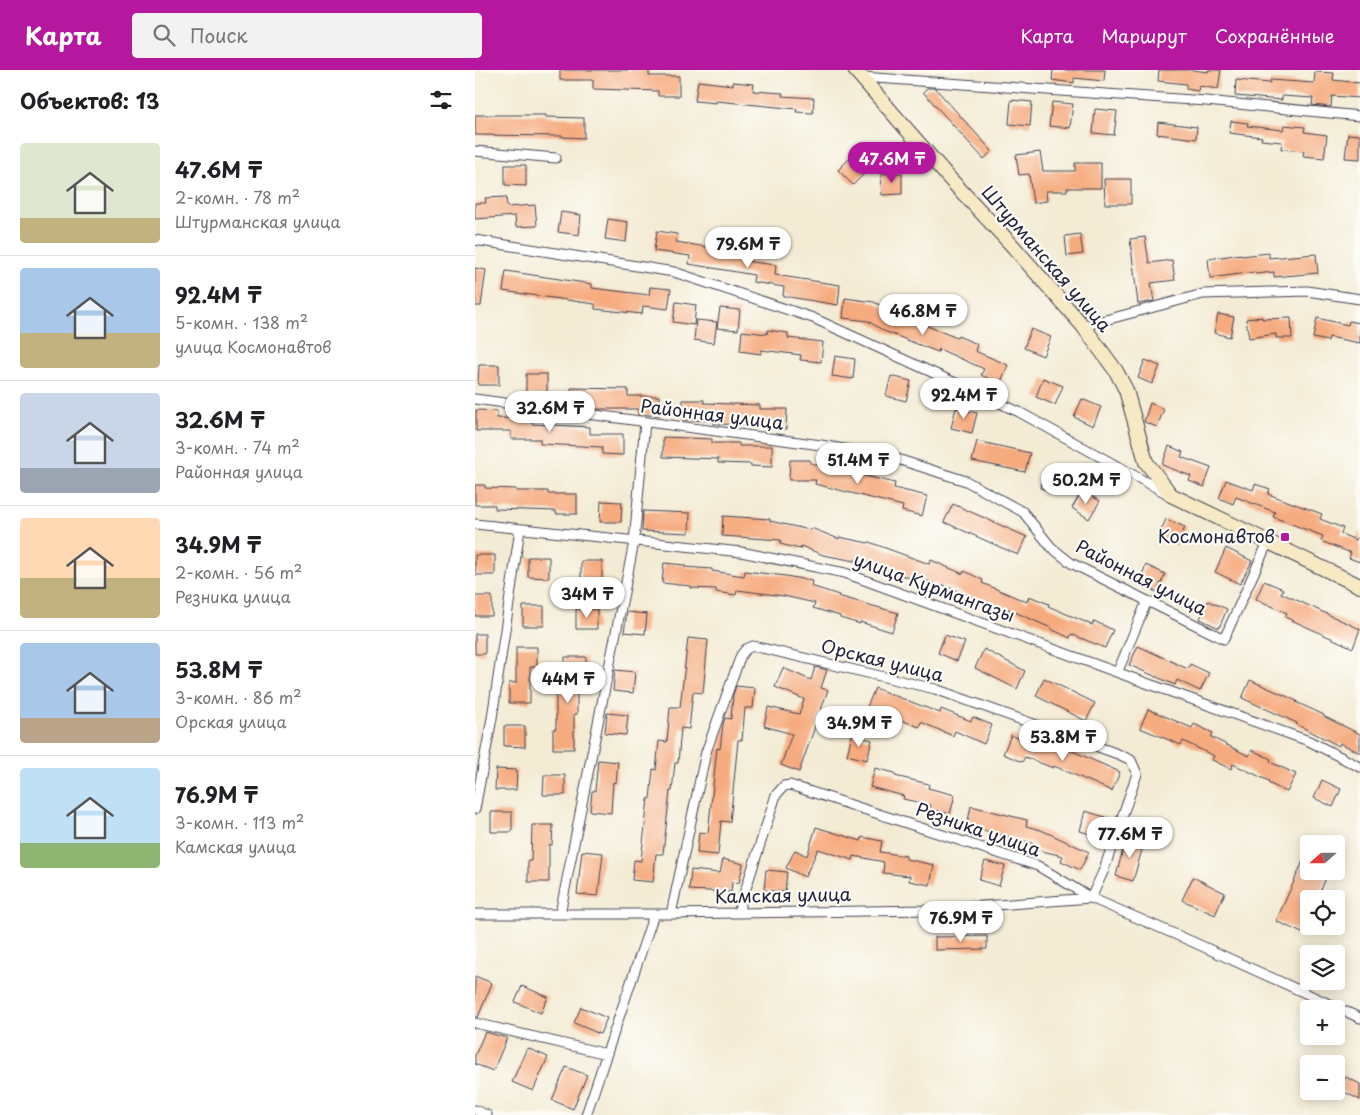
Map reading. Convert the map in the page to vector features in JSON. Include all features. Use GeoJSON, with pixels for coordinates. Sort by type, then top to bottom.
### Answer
{"type":"FeatureCollection","features":[{"type":"Feature","properties":{"kind":"street"},"geometry":{"type":"LineString","coordinates":[[858,73],[1206,100],[1360,116]]}},
{"type":"Feature","properties":{"kind":"street","name":"Штурманская улица"},"geometry":{"type":"LineString","coordinates":[[858,73],[950,179],[1010,243],[1083,326],[1116,371],[1126,390],[1146,462],[1171,495]]}},
{"type":"Feature","properties":{"kind":"street"},"geometry":{"type":"LineString","coordinates":[[475,151],[556,158]]}},
{"type":"Feature","properties":{"kind":"street"},"geometry":{"type":"LineString","coordinates":[[475,240],[674,272],[813,318],[1019,412],[1171,495],[1360,586]]}},
{"type":"Feature","properties":{"kind":"street"},"geometry":{"type":"LineString","coordinates":[[1083,326],[1203,294],[1307,291],[1360,299]]}},
{"type":"Feature","properties":{"kind":"street","name":"Районная улица"},"geometry":{"type":"LineString","coordinates":[[475,399],[821,445],[894,458],[966,481],[1023,512],[1051,547],[1071,563],[1224,639],[1268,542]]}},
{"type":"Feature","properties":{"kind":"street"},"geometry":{"type":"LineString","coordinates":[[559,914],[634,542],[645,422]]}},
{"type":"Feature","properties":{"kind":"street","name":"улица Курмангазы"},"geometry":{"type":"LineString","coordinates":[[475,524],[741,552],[845,573],[1309,741],[1360,767]]}},
{"type":"Feature","properties":{"kind":"street"},"geometry":{"type":"LineString","coordinates":[[475,809],[492,718],[520,529]]}},
{"type":"Feature","properties":{"kind":"street"},"geometry":{"type":"LineString","coordinates":[[1117,672],[1147,601]]}},
{"type":"Feature","properties":{"kind":"street","name":"Орская улица"},"geometry":{"type":"LineString","coordinates":[[671,914],[706,752],[741,655],[746,649],[753,646],[935,689],[1131,760],[1137,774],[1103,872],[1091,898]]}},
{"type":"Feature","properties":{"kind":"street","name":"Резника улица"},"geometry":{"type":"LineString","coordinates":[[738,913],[776,795],[784,786],[790,785],[1038,866],[1091,898],[1360,1018]]}},
{"type":"Feature","properties":{"kind":"street","name":"Камская улица"},"geometry":{"type":"LineString","coordinates":[[475,914],[671,914],[928,910],[1091,898]]}},
{"type":"Feature","properties":{"kind":"street"},"geometry":{"type":"LineString","coordinates":[[585,1115],[654,914]]}},
{"type":"Feature","properties":{"kind":"street"},"geometry":{"type":"LineString","coordinates":[[475,1023],[607,1054]]}},
{"type":"Feature","properties":{"kind":"street"},"geometry":{"type":"LineString","coordinates":[[475,1110],[487,1115]]}},
{"type":"Feature","properties":{"kind":"building"},"geometry":{"type":"Polygon","coordinates":[[[560,70],[649,70],[649,76],[679,76],[679,96],[658,96],[658,91],[593,89],[593,80],[560,80],[560,70]]]}},
{"type":"Feature","properties":{"kind":"building"},"geometry":{"type":"Polygon","coordinates":[[[1053,70],[1105,70],[1104,81],[1074,78],[1074,83],[1052,80],[1053,70]]]}},
{"type":"Feature","properties":{"kind":"building"},"geometry":{"type":"Polygon","coordinates":[[[1159,70],[1208,72],[1208,70],[1221,70],[1218,89],[1199,86],[1198,91],[1186,89],[1186,84],[1158,81],[1159,70]]]}},
{"type":"Feature","properties":{"kind":"building"},"geometry":{"type":"Polygon","coordinates":[[[1315,72],[1334,73],[1333,80],[1360,83],[1360,98],[1332,96],[1331,107],[1312,105],[1313,98],[1282,96],[1282,100],[1235,96],[1236,80],[1270,83],[1270,80],[1314,83],[1315,72]]]}},
{"type":"Feature","properties":{"kind":"building"},"geometry":{"type":"Polygon","coordinates":[[[698,81],[733,85],[733,82],[754,84],[753,91],[783,93],[782,96],[814,98],[813,113],[796,112],[797,109],[716,101],[716,103],[695,101],[698,81]]]}},
{"type":"Feature","properties":{"kind":"building"},"geometry":{"type":"Polygon","coordinates":[[[927,88],[935,88],[992,151],[984,159],[923,92],[927,88]]]}},
{"type":"Feature","properties":{"kind":"building"},"geometry":{"type":"Polygon","coordinates":[[[1011,100],[1032,102],[1030,126],[1009,124],[1011,100]]]}},
{"type":"Feature","properties":{"kind":"building"},"geometry":{"type":"Polygon","coordinates":[[[1052,102],[1073,104],[1070,128],[1049,126],[1052,102]]]}},
{"type":"Feature","properties":{"kind":"building"},"geometry":{"type":"Polygon","coordinates":[[[1095,109],[1117,111],[1114,135],[1093,133],[1095,109]]]}},
{"type":"Feature","properties":{"kind":"building"},"geometry":{"type":"Polygon","coordinates":[[[475,115],[546,115],[546,117],[584,118],[584,138],[475,135],[475,115]]]}},
{"type":"Feature","properties":{"kind":"building"},"geometry":{"type":"Polygon","coordinates":[[[1231,121],[1248,123],[1247,126],[1283,130],[1284,125],[1305,127],[1304,132],[1327,135],[1324,158],[1303,156],[1304,151],[1281,149],[1282,142],[1261,140],[1262,137],[1229,133],[1231,121]]]}},
{"type":"Feature","properties":{"kind":"building"},"geometry":{"type":"Polygon","coordinates":[[[1158,122],[1197,127],[1196,139],[1157,134],[1158,122]]]}},
{"type":"Feature","properties":{"kind":"building"},"geometry":{"type":"Polygon","coordinates":[[[1348,134],[1360,135],[1360,159],[1345,158],[1348,134]]]}},
{"type":"Feature","properties":{"kind":"building"},"geometry":{"type":"Polygon","coordinates":[[[1040,152],[1043,171],[1075,171],[1075,163],[1101,163],[1101,188],[1067,188],[1067,191],[1046,191],[1047,201],[1033,203],[1029,174],[1019,175],[1016,155],[1040,152]]]}},
{"type":"Feature","properties":{"kind":"building"},"geometry":{"type":"Polygon","coordinates":[[[852,156],[867,171],[853,185],[838,170],[852,156]]]}},
{"type":"Feature","properties":{"kind":"building"},"geometry":{"type":"Polygon","coordinates":[[[505,165],[526,165],[526,186],[505,185],[505,165]]]}},
{"type":"Feature","properties":{"kind":"building"},"geometry":{"type":"Polygon","coordinates":[[[902,173],[902,194],[882,195],[881,174],[902,173]]]}},
{"type":"Feature","properties":{"kind":"building"},"geometry":{"type":"Polygon","coordinates":[[[1104,179],[1131,179],[1131,204],[1105,204],[1104,179]]]}},
{"type":"Feature","properties":{"kind":"building"},"geometry":{"type":"Polygon","coordinates":[[[506,197],[507,207],[535,205],[537,226],[516,227],[515,216],[475,219],[475,203],[486,203],[485,198],[506,197]]]}},
{"type":"Feature","properties":{"kind":"building"},"geometry":{"type":"Polygon","coordinates":[[[561,212],[581,215],[579,235],[558,232],[561,212]]]}},
{"type":"Feature","properties":{"kind":"building"},"geometry":{"type":"Polygon","coordinates":[[[608,219],[628,222],[626,242],[605,239],[608,219]]]}},
{"type":"Feature","properties":{"kind":"building"},"geometry":{"type":"Polygon","coordinates":[[[657,231],[677,234],[676,242],[744,253],[743,261],[776,265],[775,275],[840,285],[838,305],[783,296],[784,287],[753,282],[754,275],[689,264],[690,256],[654,251],[657,231]]]}},
{"type":"Feature","properties":{"kind":"building"},"geometry":{"type":"Polygon","coordinates":[[[1080,234],[1083,254],[1067,256],[1065,236],[1080,234]]]}},
{"type":"Feature","properties":{"kind":"building"},"geometry":{"type":"Polygon","coordinates":[[[1145,237],[1149,263],[1172,260],[1175,280],[1151,283],[1154,301],[1138,304],[1130,239],[1145,237]]]}},
{"type":"Feature","properties":{"kind":"building"},"geometry":{"type":"Polygon","coordinates":[[[1269,253],[1269,258],[1316,254],[1318,273],[1274,277],[1274,272],[1256,274],[1255,272],[1210,278],[1208,259],[1241,254],[1241,256],[1269,253]]]}},
{"type":"Feature","properties":{"kind":"building"},"geometry":{"type":"Polygon","coordinates":[[[475,268],[486,270],[481,306],[475,306],[475,268]]]}},
{"type":"Feature","properties":{"kind":"building"},"geometry":{"type":"Polygon","coordinates":[[[506,271],[592,284],[592,288],[649,295],[650,287],[671,289],[668,309],[643,306],[642,314],[595,309],[595,304],[503,291],[506,271]]]}},
{"type":"Feature","properties":{"kind":"building"},"geometry":{"type":"Polygon","coordinates":[[[845,298],[874,302],[900,316],[977,344],[975,351],[1008,365],[1000,384],[981,375],[984,369],[939,349],[938,352],[884,331],[868,321],[843,318],[845,298]]]}},
{"type":"Feature","properties":{"kind":"building"},"geometry":{"type":"Polygon","coordinates":[[[676,302],[696,305],[694,325],[673,322],[676,302]]]}},
{"type":"Feature","properties":{"kind":"building"},"geometry":{"type":"Polygon","coordinates":[[[720,308],[740,310],[738,330],[717,328],[720,308]]]}},
{"type":"Feature","properties":{"kind":"building"},"geometry":{"type":"Polygon","coordinates":[[[1218,314],[1234,317],[1230,337],[1214,333],[1218,314]]]}},
{"type":"Feature","properties":{"kind":"building"},"geometry":{"type":"Polygon","coordinates":[[[1262,317],[1262,319],[1291,318],[1292,338],[1276,338],[1276,334],[1249,338],[1246,319],[1262,317]]]}},
{"type":"Feature","properties":{"kind":"building"},"geometry":{"type":"Polygon","coordinates":[[[1317,318],[1348,325],[1349,321],[1360,323],[1360,343],[1329,337],[1328,341],[1313,338],[1317,318]]]}},
{"type":"Feature","properties":{"kind":"building"},"geometry":{"type":"Polygon","coordinates":[[[696,320],[717,322],[714,343],[694,340],[696,320]]]}},
{"type":"Feature","properties":{"kind":"building"},"geometry":{"type":"Polygon","coordinates":[[[1031,329],[1051,337],[1043,356],[1024,348],[1031,329]]]}},
{"type":"Feature","properties":{"kind":"building"},"geometry":{"type":"Polygon","coordinates":[[[768,330],[788,333],[788,338],[823,342],[821,362],[800,360],[801,355],[761,350],[761,354],[740,351],[742,331],[767,334],[768,330]]]}},
{"type":"Feature","properties":{"kind":"building"},"geometry":{"type":"Polygon","coordinates":[[[835,356],[855,359],[853,379],[832,376],[835,356]]]}},
{"type":"Feature","properties":{"kind":"building"},"geometry":{"type":"Polygon","coordinates":[[[1145,360],[1160,366],[1152,384],[1138,378],[1145,360]]]}},
{"type":"Feature","properties":{"kind":"building"},"geometry":{"type":"Polygon","coordinates":[[[479,365],[499,365],[499,385],[478,385],[479,365]]]}},
{"type":"Feature","properties":{"kind":"building"},"geometry":{"type":"Polygon","coordinates":[[[526,374],[547,374],[547,395],[526,394],[526,374]]]}},
{"type":"Feature","properties":{"kind":"building"},"geometry":{"type":"Polygon","coordinates":[[[891,376],[911,381],[906,401],[886,396],[891,376]]]}},
{"type":"Feature","properties":{"kind":"building"},"geometry":{"type":"Polygon","coordinates":[[[1043,378],[1063,386],[1055,405],[1036,397],[1043,378]]]}},
{"type":"Feature","properties":{"kind":"building"},"geometry":{"type":"Polygon","coordinates":[[[571,388],[628,389],[628,396],[659,396],[659,416],[638,414],[638,409],[597,409],[571,406],[571,388]]]}},
{"type":"Feature","properties":{"kind":"building"},"geometry":{"type":"Polygon","coordinates":[[[1082,399],[1101,407],[1093,426],[1074,417],[1082,399]]]}},
{"type":"Feature","properties":{"kind":"building"},"geometry":{"type":"Polygon","coordinates":[[[683,400],[704,400],[704,403],[760,405],[760,409],[787,409],[786,429],[765,429],[765,425],[714,424],[714,421],[683,420],[683,400]]]}},
{"type":"Feature","properties":{"kind":"building"},"geometry":{"type":"Polygon","coordinates":[[[1150,403],[1164,409],[1157,427],[1144,422],[1150,403]]]}},
{"type":"Feature","properties":{"kind":"building"},"geometry":{"type":"Polygon","coordinates":[[[956,408],[977,413],[972,433],[951,428],[956,408]]]}},
{"type":"Feature","properties":{"kind":"building"},"geometry":{"type":"Polygon","coordinates":[[[476,410],[497,411],[497,418],[532,419],[532,424],[590,427],[590,434],[623,434],[623,455],[602,454],[602,447],[540,444],[540,439],[511,439],[511,431],[476,431],[476,410]]]}},
{"type":"Feature","properties":{"kind":"building"},"geometry":{"type":"Polygon","coordinates":[[[663,437],[712,439],[712,443],[739,443],[739,446],[772,446],[772,467],[718,463],[718,459],[663,457],[663,437]]]}},
{"type":"Feature","properties":{"kind":"building"},"geometry":{"type":"Polygon","coordinates":[[[977,441],[1030,453],[1025,472],[972,461],[977,441]]]}},
{"type":"Feature","properties":{"kind":"building"},"geometry":{"type":"Polygon","coordinates":[[[1169,446],[1183,452],[1181,457],[1211,468],[1204,487],[1189,481],[1191,476],[1162,465],[1169,446]]]}},
{"type":"Feature","properties":{"kind":"building"},"geometry":{"type":"Polygon","coordinates":[[[790,460],[810,460],[810,463],[895,483],[894,488],[927,496],[922,516],[902,511],[903,506],[815,484],[816,480],[789,480],[790,460]]]}},
{"type":"Feature","properties":{"kind":"building"},"geometry":{"type":"Polygon","coordinates":[[[1045,469],[1065,474],[1060,493],[1040,488],[1045,469]]]}},
{"type":"Feature","properties":{"kind":"building"},"geometry":{"type":"Polygon","coordinates":[[[1226,480],[1253,490],[1255,484],[1270,489],[1268,494],[1322,514],[1320,519],[1343,528],[1341,534],[1356,540],[1360,531],[1360,562],[1349,558],[1351,553],[1321,541],[1323,536],[1273,517],[1275,512],[1236,497],[1233,504],[1219,498],[1226,480]]]}},
{"type":"Feature","properties":{"kind":"building"},"geometry":{"type":"Polygon","coordinates":[[[475,485],[485,485],[485,488],[516,489],[516,491],[548,491],[548,494],[577,494],[577,514],[556,514],[556,511],[495,509],[495,505],[475,505],[475,485]]]}},
{"type":"Feature","properties":{"kind":"building"},"geometry":{"type":"Polygon","coordinates":[[[1082,491],[1100,501],[1089,519],[1072,508],[1082,491]]]}},
{"type":"Feature","properties":{"kind":"building"},"geometry":{"type":"Polygon","coordinates":[[[601,501],[622,502],[621,522],[600,522],[601,501]]]}},
{"type":"Feature","properties":{"kind":"building"},"geometry":{"type":"Polygon","coordinates":[[[953,504],[1027,537],[1018,555],[944,522],[953,504]]]}},
{"type":"Feature","properties":{"kind":"building"},"geometry":{"type":"Polygon","coordinates":[[[643,511],[690,513],[689,533],[642,531],[643,511]]]}},
{"type":"Feature","properties":{"kind":"building"},"geometry":{"type":"Polygon","coordinates":[[[723,516],[770,519],[770,521],[810,530],[811,528],[839,539],[839,537],[869,542],[929,564],[931,560],[963,574],[964,571],[983,580],[982,583],[1027,602],[1029,596],[1092,625],[1094,621],[1113,630],[1105,648],[1071,634],[1070,638],[1008,609],[1005,615],[986,607],[987,603],[912,574],[910,578],[856,559],[855,561],[823,555],[801,546],[800,549],[780,544],[781,540],[722,536],[723,516]]]}},
{"type":"Feature","properties":{"kind":"building"},"geometry":{"type":"Polygon","coordinates":[[[1166,519],[1185,527],[1177,546],[1158,538],[1166,519]]]}},
{"type":"Feature","properties":{"kind":"building"},"geometry":{"type":"Polygon","coordinates":[[[1226,548],[1252,561],[1240,584],[1215,572],[1226,548]]]}},
{"type":"Feature","properties":{"kind":"building"},"geometry":{"type":"Polygon","coordinates":[[[475,555],[495,555],[495,575],[475,575],[475,555]]]}},
{"type":"Feature","properties":{"kind":"building"},"geometry":{"type":"Polygon","coordinates":[[[528,557],[549,557],[549,578],[528,577],[528,557]]]}},
{"type":"Feature","properties":{"kind":"building"},"geometry":{"type":"Polygon","coordinates":[[[581,561],[602,561],[602,581],[581,581],[581,561]]]}},
{"type":"Feature","properties":{"kind":"building"},"geometry":{"type":"Polygon","coordinates":[[[664,563],[712,569],[712,571],[744,576],[745,571],[812,581],[811,586],[838,596],[898,613],[892,632],[840,618],[840,616],[813,608],[815,603],[784,596],[737,590],[736,595],[716,592],[716,589],[691,588],[691,586],[662,583],[664,563]]]}},
{"type":"Feature","properties":{"kind":"building"},"geometry":{"type":"Polygon","coordinates":[[[1146,565],[1165,574],[1157,592],[1138,584],[1146,565]]]}},
{"type":"Feature","properties":{"kind":"building"},"geometry":{"type":"Polygon","coordinates":[[[1264,581],[1283,589],[1281,593],[1360,629],[1353,648],[1285,617],[1287,613],[1256,599],[1264,581]]]}},
{"type":"Feature","properties":{"kind":"building"},"geometry":{"type":"Polygon","coordinates":[[[475,596],[492,596],[492,616],[475,616],[475,596]]]}},
{"type":"Feature","properties":{"kind":"building"},"geometry":{"type":"Polygon","coordinates":[[[1208,601],[1227,609],[1219,628],[1200,619],[1208,601]]]}},
{"type":"Feature","properties":{"kind":"building"},"geometry":{"type":"Polygon","coordinates":[[[523,606],[544,606],[544,626],[523,626],[523,606]]]}},
{"type":"Feature","properties":{"kind":"building"},"geometry":{"type":"Polygon","coordinates":[[[576,609],[597,609],[597,629],[576,629],[576,609]]]}},
{"type":"Feature","properties":{"kind":"building"},"geometry":{"type":"Polygon","coordinates":[[[627,612],[647,614],[645,634],[624,632],[627,612]]]}},
{"type":"Feature","properties":{"kind":"building"},"geometry":{"type":"Polygon","coordinates":[[[475,634],[485,634],[485,654],[475,654],[475,634]]]}},
{"type":"Feature","properties":{"kind":"building"},"geometry":{"type":"Polygon","coordinates":[[[945,635],[965,642],[957,661],[938,653],[945,635]]]}},
{"type":"Feature","properties":{"kind":"building"},"geometry":{"type":"Polygon","coordinates":[[[688,638],[708,640],[703,693],[693,692],[689,729],[681,728],[678,763],[675,763],[672,791],[670,791],[663,854],[656,854],[653,882],[632,880],[634,860],[641,861],[648,799],[650,799],[653,769],[656,770],[659,741],[667,742],[670,707],[680,707],[688,638]]]}},
{"type":"Feature","properties":{"kind":"building"},"geometry":{"type":"Polygon","coordinates":[[[1138,646],[1188,669],[1190,664],[1209,673],[1200,691],[1177,680],[1175,685],[1129,665],[1138,646]]]}},
{"type":"Feature","properties":{"kind":"building"},"geometry":{"type":"Polygon","coordinates":[[[516,647],[537,647],[537,667],[530,667],[530,703],[509,703],[509,683],[516,683],[516,647]]]}},
{"type":"Feature","properties":{"kind":"building"},"geometry":{"type":"Polygon","coordinates":[[[984,649],[1025,671],[1017,689],[975,668],[984,649]]]}},
{"type":"Feature","properties":{"kind":"building"},"geometry":{"type":"Polygon","coordinates":[[[565,657],[586,657],[586,677],[577,677],[577,714],[574,714],[574,749],[553,749],[553,729],[556,729],[556,694],[564,694],[565,657]]]}},
{"type":"Feature","properties":{"kind":"building"},"geometry":{"type":"Polygon","coordinates":[[[815,667],[827,670],[821,688],[828,690],[799,772],[781,765],[792,734],[764,726],[768,707],[799,714],[804,699],[775,687],[783,668],[811,680],[815,667]]]}},
{"type":"Feature","properties":{"kind":"building"},"geometry":{"type":"Polygon","coordinates":[[[615,670],[635,672],[633,693],[613,691],[615,670]]]}},
{"type":"Feature","properties":{"kind":"building"},"geometry":{"type":"Polygon","coordinates":[[[1044,678],[1095,703],[1086,721],[1036,696],[1044,678]]]}},
{"type":"Feature","properties":{"kind":"building"},"geometry":{"type":"Polygon","coordinates":[[[1250,680],[1297,701],[1360,734],[1360,753],[1340,743],[1339,746],[1297,723],[1242,698],[1250,680]]]}},
{"type":"Feature","properties":{"kind":"building"},"geometry":{"type":"Polygon","coordinates":[[[736,686],[755,688],[753,708],[745,708],[742,740],[738,740],[730,822],[721,821],[718,855],[697,853],[699,832],[708,833],[717,748],[720,749],[725,718],[731,719],[733,695],[736,686]]]}},
{"type":"Feature","properties":{"kind":"building"},"geometry":{"type":"Polygon","coordinates":[[[875,688],[940,713],[941,709],[971,721],[973,717],[992,725],[984,744],[955,731],[953,736],[921,722],[919,727],[867,707],[875,688]]]}},
{"type":"Feature","properties":{"kind":"building"},"geometry":{"type":"Polygon","coordinates":[[[1148,709],[1192,728],[1194,724],[1213,733],[1211,737],[1249,756],[1252,750],[1271,759],[1270,762],[1296,774],[1287,792],[1233,764],[1231,769],[1212,760],[1214,756],[1183,741],[1181,745],[1140,728],[1148,709]]]}},
{"type":"Feature","properties":{"kind":"building"},"geometry":{"type":"Polygon","coordinates":[[[607,713],[628,715],[626,735],[605,733],[607,713]]]}},
{"type":"Feature","properties":{"kind":"building"},"geometry":{"type":"Polygon","coordinates":[[[504,726],[525,726],[525,747],[504,746],[504,726]]]}},
{"type":"Feature","properties":{"kind":"building"},"geometry":{"type":"Polygon","coordinates":[[[852,735],[872,740],[867,760],[847,755],[852,735]]]}},
{"type":"Feature","properties":{"kind":"building"},"geometry":{"type":"Polygon","coordinates":[[[1011,735],[1039,747],[1041,742],[1068,753],[1070,750],[1120,772],[1112,791],[1054,766],[1053,768],[1025,757],[1022,762],[1003,754],[1011,735]]]}},
{"type":"Feature","properties":{"kind":"building"},"geometry":{"type":"Polygon","coordinates":[[[598,760],[618,762],[616,783],[613,782],[611,813],[590,811],[592,791],[595,791],[598,760]]]}},
{"type":"Feature","properties":{"kind":"building"},"geometry":{"type":"Polygon","coordinates":[[[875,768],[895,773],[895,776],[929,784],[928,788],[955,795],[950,814],[930,809],[931,805],[903,799],[904,796],[870,787],[875,768]]]}},
{"type":"Feature","properties":{"kind":"building"},"geometry":{"type":"Polygon","coordinates":[[[496,769],[517,770],[516,790],[495,790],[496,769]]]}},
{"type":"Feature","properties":{"kind":"building"},"geometry":{"type":"Polygon","coordinates":[[[544,775],[565,775],[565,795],[543,795],[544,775]]]}},
{"type":"Feature","properties":{"kind":"building"},"geometry":{"type":"Polygon","coordinates":[[[1322,780],[1341,789],[1333,807],[1314,798],[1322,780]]]}},
{"type":"Feature","properties":{"kind":"building"},"geometry":{"type":"Polygon","coordinates":[[[971,806],[1027,820],[1026,826],[1041,830],[1089,852],[1080,870],[1061,861],[1063,856],[1034,849],[1035,844],[967,826],[971,806]]]}},
{"type":"Feature","properties":{"kind":"building"},"geometry":{"type":"Polygon","coordinates":[[[1085,811],[1105,817],[1100,837],[1080,831],[1085,811]]]}},
{"type":"Feature","properties":{"kind":"building"},"geometry":{"type":"Polygon","coordinates":[[[491,812],[512,812],[512,832],[491,832],[491,812]]]}},
{"type":"Feature","properties":{"kind":"building"},"geometry":{"type":"Polygon","coordinates":[[[532,825],[553,825],[552,845],[549,845],[549,882],[528,882],[528,861],[531,861],[532,825]]]}},
{"type":"Feature","properties":{"kind":"building"},"geometry":{"type":"Polygon","coordinates":[[[816,827],[861,841],[862,837],[882,841],[880,852],[906,856],[906,859],[934,865],[930,885],[909,881],[910,876],[883,873],[884,862],[854,856],[853,860],[818,849],[805,877],[786,868],[795,850],[807,856],[816,827]]]}},
{"type":"Feature","properties":{"kind":"building"},"geometry":{"type":"Polygon","coordinates":[[[1126,838],[1144,843],[1133,881],[1116,876],[1126,838]]]}},
{"type":"Feature","properties":{"kind":"building"},"geometry":{"type":"Polygon","coordinates":[[[582,851],[603,853],[598,896],[577,894],[582,851]]]}},
{"type":"Feature","properties":{"kind":"building"},"geometry":{"type":"Polygon","coordinates":[[[723,859],[743,864],[739,883],[732,882],[731,892],[689,890],[691,870],[720,873],[723,859]]]}},
{"type":"Feature","properties":{"kind":"building"},"geometry":{"type":"Polygon","coordinates":[[[985,861],[1005,866],[999,886],[979,880],[985,861]]]}},
{"type":"Feature","properties":{"kind":"building"},"geometry":{"type":"Polygon","coordinates":[[[1300,868],[1300,880],[1325,880],[1321,890],[1300,890],[1300,932],[1276,921],[1300,868]]]}},
{"type":"Feature","properties":{"kind":"building"},"geometry":{"type":"Polygon","coordinates":[[[766,870],[787,872],[785,892],[764,890],[766,870]]]}},
{"type":"Feature","properties":{"kind":"building"},"geometry":{"type":"Polygon","coordinates":[[[1193,877],[1225,893],[1215,915],[1182,900],[1193,877]]]}},
{"type":"Feature","properties":{"kind":"building"},"geometry":{"type":"Polygon","coordinates":[[[987,936],[987,949],[935,950],[935,937],[987,936]]]}},
{"type":"Feature","properties":{"kind":"building"},"geometry":{"type":"Polygon","coordinates":[[[475,976],[492,983],[478,1017],[475,1017],[475,976]]]}},
{"type":"Feature","properties":{"kind":"building"},"geometry":{"type":"Polygon","coordinates":[[[522,986],[548,997],[541,1013],[515,1002],[522,986]]]}},
{"type":"Feature","properties":{"kind":"building"},"geometry":{"type":"Polygon","coordinates":[[[581,1007],[607,1018],[600,1034],[574,1023],[581,1007]]]}},
{"type":"Feature","properties":{"kind":"building"},"geometry":{"type":"Polygon","coordinates":[[[485,1032],[507,1038],[493,1071],[475,1064],[475,1055],[485,1032]]]}},
{"type":"Feature","properties":{"kind":"building"},"geometry":{"type":"Polygon","coordinates":[[[527,1048],[548,1057],[533,1091],[512,1082],[527,1048]]]}},
{"type":"Feature","properties":{"kind":"building"},"geometry":{"type":"Polygon","coordinates":[[[566,1067],[587,1075],[573,1109],[552,1100],[566,1067]]]}},
{"type":"Feature","properties":{"kind":"building"},"geometry":{"type":"Polygon","coordinates":[[[1346,1077],[1360,1084],[1360,1100],[1345,1092],[1346,1077]]]}},
{"type":"Feature","properties":{"kind":"place","name":"Космонавтов"},"geometry":{"type":"Point","coordinates":[1285,537]}}]}
